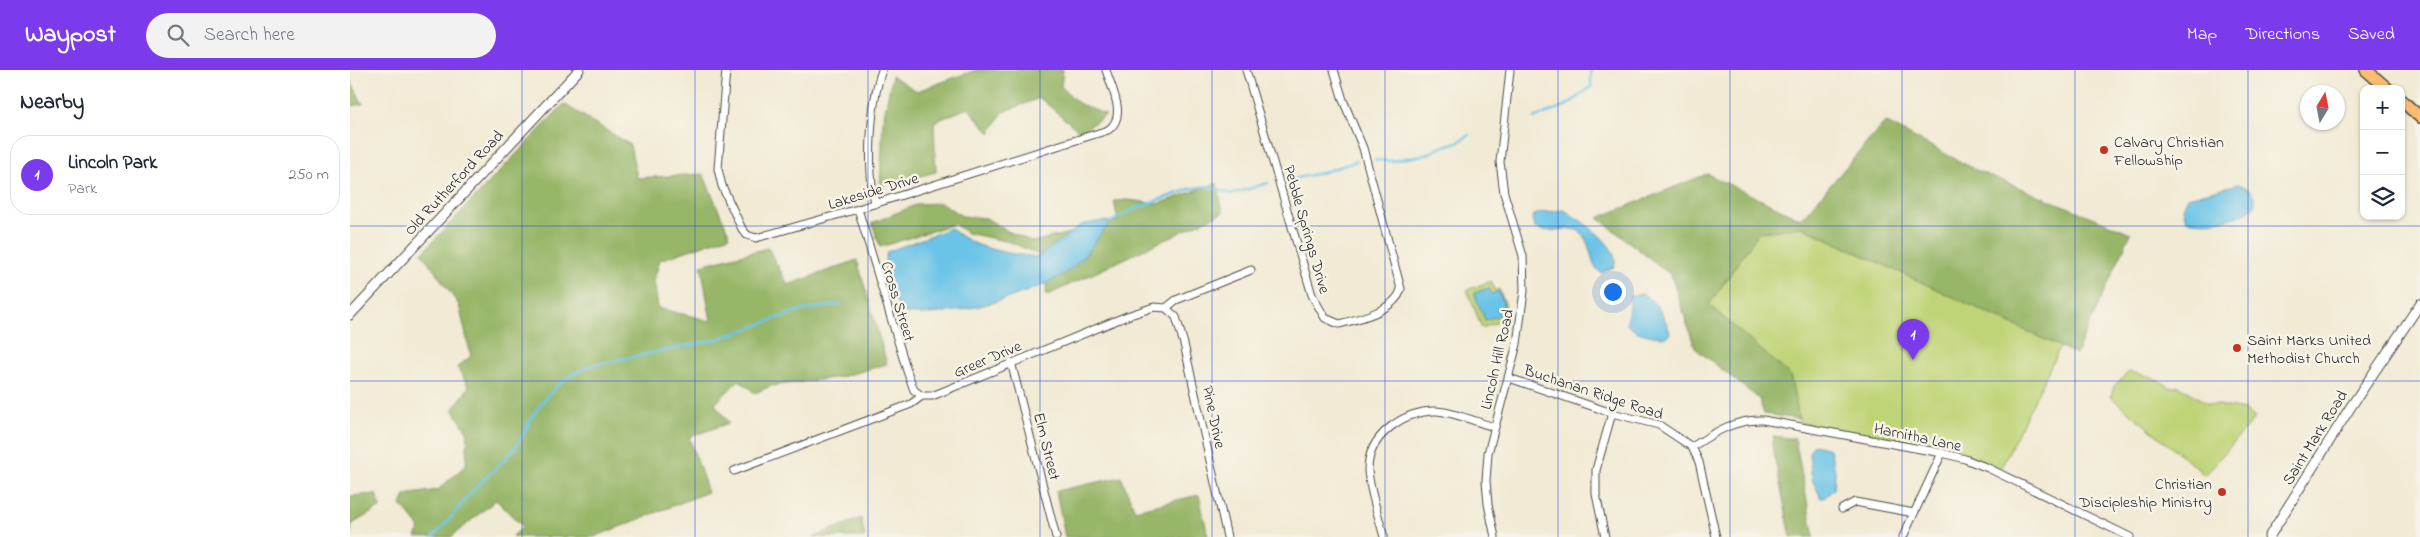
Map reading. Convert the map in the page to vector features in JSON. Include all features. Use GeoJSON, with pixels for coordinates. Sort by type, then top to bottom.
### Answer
{"type":"FeatureCollection","features":[{"type":"Feature","properties":{"kind":"main road"},"geometry":{"type":"LineString","coordinates":[[2366,70],[2383,85]]}},
{"type":"Feature","properties":{"kind":"main road"},"geometry":{"type":"LineString","coordinates":[[2405,103],[2420,116]]}},
{"type":"Feature","properties":{"kind":"street","name":"Old Rutherford Road"},"geometry":{"type":"LineString","coordinates":[[350,315],[579,70]]}},
{"type":"Feature","properties":{"kind":"street","name":"Lakeside Drive"},"geometry":{"type":"LineString","coordinates":[[726,70],[718,169],[722,186],[747,235],[760,238],[1108,130],[1117,120],[1118,111],[1106,70]]}},
{"type":"Feature","properties":{"kind":"street"},"geometry":{"type":"LineString","coordinates":[[875,203],[872,186],[873,112],[882,70]]}},
{"type":"Feature","properties":{"kind":"street","name":"Pebble Springs Drive"},"geometry":{"type":"LineString","coordinates":[[1246,70],[1312,294],[1326,318],[1339,324],[1391,304],[1399,296],[1402,289],[1363,148],[1343,100],[1334,70]]}},
{"type":"Feature","properties":{"kind":"street","name":"Lincoln Hill Road"},"geometry":{"type":"LineString","coordinates":[[1495,537],[1488,504],[1486,481],[1488,453],[1509,378],[1522,317],[1524,291],[1523,256],[1504,193],[1500,162],[1510,70]]}},
{"type":"Feature","properties":{"kind":"street","name":"Cross Street"},"geometry":{"type":"LineString","coordinates":[[858,209],[907,372],[914,390],[922,396]]}},
{"type":"Feature","properties":{"kind":"street","name":"Greer Drive"},"geometry":{"type":"LineString","coordinates":[[734,471],[911,404],[922,396],[932,396],[1127,316],[1154,307],[1166,308],[1176,300],[1251,270]]}},
{"type":"Feature","properties":{"kind":"street","name":"Saint Mark Road"},"geometry":{"type":"LineString","coordinates":[[2268,537],[2350,408],[2420,304]]}},
{"type":"Feature","properties":{"kind":"street","name":"Pine Drive"},"geometry":{"type":"LineString","coordinates":[[1166,308],[1176,318],[1184,344],[1227,537]]}},
{"type":"Feature","properties":{"kind":"street","name":"Elm Street"},"geometry":{"type":"LineString","coordinates":[[1011,362],[1056,537]]}},
{"type":"Feature","properties":{"kind":"street","name":"Buchanan Ridge Road"},"geometry":{"type":"LineString","coordinates":[[1509,378],[1612,413],[1659,425],[1692,446]]}},
{"type":"Feature","properties":{"kind":"street"},"geometry":{"type":"LineString","coordinates":[[1384,537],[1368,470],[1371,455],[1381,436],[1394,422],[1416,414],[1437,411],[1494,427]]}},
{"type":"Feature","properties":{"kind":"street"},"geometry":{"type":"LineString","coordinates":[[1605,537],[1596,494],[1596,470],[1612,413]]}},
{"type":"Feature","properties":{"kind":"street","name":"Harnitha Lane"},"geometry":{"type":"LineString","coordinates":[[1692,446],[1720,428],[1750,420],[1942,453],[1988,468],[2130,537]]}},
{"type":"Feature","properties":{"kind":"street"},"geometry":{"type":"LineString","coordinates":[[1692,446],[1699,462],[1716,537]]}},
{"type":"Feature","properties":{"kind":"street"},"geometry":{"type":"LineString","coordinates":[[1903,537],[1942,453]]}},
{"type":"Feature","properties":{"kind":"street"},"geometry":{"type":"LineString","coordinates":[[1842,509],[1856,502],[1914,513]]}},
{"type":"Feature","properties":{"kind":"green space"},"geometry":{"type":"Polygon","coordinates":[[[976,70],[1063,70],[1061,86],[1078,103],[1106,115],[1080,132],[1040,98],[1003,112],[990,133],[968,108],[934,122],[936,172],[880,186],[883,121],[892,76],[917,91],[976,70]]]}},
{"type":"Feature","properties":{"kind":"green space"},"geometry":{"type":"Polygon","coordinates":[[[350,80],[363,104],[350,106],[350,80]]]}},
{"type":"Feature","properties":{"kind":"green space"},"geometry":{"type":"Polygon","coordinates":[[[564,104],[630,145],[637,178],[703,174],[730,236],[660,260],[654,280],[658,308],[711,321],[701,265],[768,248],[788,285],[857,260],[887,364],[841,377],[771,386],[755,393],[739,380],[715,404],[729,423],[689,437],[708,492],[594,537],[512,537],[523,527],[496,500],[451,537],[416,537],[420,528],[401,505],[405,495],[438,490],[466,465],[468,433],[453,409],[469,387],[457,367],[471,356],[459,305],[422,253],[564,104]]]}},
{"type":"Feature","properties":{"kind":"green space"},"geometry":{"type":"Polygon","coordinates":[[[1885,122],[1978,171],[2131,233],[2076,354],[1802,227],[1759,232],[1709,305],[1790,375],[1799,419],[1764,414],[1759,399],[1695,348],[1671,275],[1598,218],[1707,174],[1801,219],[1885,122]]]}},
{"type":"Feature","properties":{"kind":"green space"},"geometry":{"type":"Polygon","coordinates":[[[1217,183],[1223,212],[1046,296],[1047,258],[1010,242],[967,233],[954,224],[880,247],[872,223],[918,204],[941,203],[962,216],[986,218],[1007,231],[1033,242],[1118,221],[1114,201],[1128,200],[1158,204],[1217,183]]]}},
{"type":"Feature","properties":{"kind":"green space"},"geometry":{"type":"Polygon","coordinates":[[[1801,227],[2061,345],[2001,468],[1955,449],[1800,423],[1790,375],[1708,305],[1759,232],[1801,227]]]}},
{"type":"Feature","properties":{"kind":"green space"},"geometry":{"type":"Polygon","coordinates":[[[1491,281],[1495,291],[1499,289],[1506,306],[1501,308],[1505,319],[1482,328],[1467,290],[1491,281]]]}},
{"type":"Feature","properties":{"kind":"green space"},"geometry":{"type":"Polygon","coordinates":[[[2129,372],[2152,377],[2172,388],[2179,386],[2207,403],[2244,410],[2255,418],[2205,475],[2111,397],[2114,386],[2129,372]]]}},
{"type":"Feature","properties":{"kind":"green space"},"geometry":{"type":"Polygon","coordinates":[[[1773,436],[1795,439],[1814,537],[1791,537],[1772,445],[1773,436]]]}},
{"type":"Feature","properties":{"kind":"green space"},"geometry":{"type":"Polygon","coordinates":[[[1121,477],[1135,510],[1199,495],[1208,537],[1065,537],[1056,491],[1121,477]]]}},
{"type":"Feature","properties":{"kind":"green space"},"geometry":{"type":"Polygon","coordinates":[[[376,494],[381,507],[352,524],[350,537],[350,496],[376,494]]]}},
{"type":"Feature","properties":{"kind":"green space"},"geometry":{"type":"Polygon","coordinates":[[[861,518],[865,537],[814,537],[861,518]]]}},
{"type":"Feature","properties":{"kind":"water"},"geometry":{"type":"Polygon","coordinates":[[[2239,184],[2252,193],[2255,202],[2254,207],[2247,212],[2221,220],[2203,222],[2186,220],[2183,208],[2188,197],[2239,184]]]}},
{"type":"Feature","properties":{"kind":"water"},"geometry":{"type":"Polygon","coordinates":[[[1564,210],[1598,234],[1606,243],[1615,259],[1614,267],[1601,273],[1597,269],[1587,241],[1580,231],[1569,229],[1546,231],[1535,228],[1532,219],[1534,215],[1564,210]]]}},
{"type":"Feature","properties":{"kind":"water"},"geometry":{"type":"Polygon","coordinates":[[[1102,221],[1111,222],[1072,268],[1057,278],[1037,287],[989,303],[940,313],[918,314],[901,312],[886,275],[885,260],[887,252],[951,228],[969,241],[980,246],[1003,252],[1038,257],[1081,225],[1102,221]]]}},
{"type":"Feature","properties":{"kind":"water"},"geometry":{"type":"Polygon","coordinates":[[[1489,288],[1492,294],[1499,291],[1504,305],[1497,308],[1500,315],[1485,320],[1474,293],[1489,288]]]}},
{"type":"Feature","properties":{"kind":"water"},"geometry":{"type":"Polygon","coordinates":[[[1642,294],[1656,305],[1663,316],[1670,333],[1667,337],[1640,333],[1627,324],[1630,296],[1642,294]]]}},
{"type":"Feature","properties":{"kind":"water"},"geometry":{"type":"Polygon","coordinates":[[[1814,445],[1830,449],[1835,471],[1834,489],[1824,498],[1821,498],[1812,479],[1809,452],[1814,445]]]}},
{"type":"Feature","properties":{"kind":"waterway"},"geometry":{"type":"LineString","coordinates":[[1534,118],[1567,105],[1591,87],[1591,70]]}},
{"type":"Feature","properties":{"kind":"waterway"},"geometry":{"type":"LineString","coordinates":[[1375,160],[1391,161],[1428,154],[1460,141],[1469,135]]}},
{"type":"Feature","properties":{"kind":"waterway"},"geometry":{"type":"LineString","coordinates":[[1287,180],[1321,173],[1357,161]]}},
{"type":"Feature","properties":{"kind":"waterway"},"geometry":{"type":"LineString","coordinates":[[1111,222],[1134,209],[1190,189],[1206,186],[1232,194],[1268,183]]}},
{"type":"Feature","properties":{"kind":"waterway"},"geometry":{"type":"LineString","coordinates":[[433,537],[476,487],[514,449],[543,401],[557,386],[573,374],[593,365],[715,340],[798,311],[841,304]]}},
{"type":"Feature","properties":{"kind":"place","name":"Calvary Christian Fellowship"},"geometry":{"type":"Point","coordinates":[2104,150]}},
{"type":"Feature","properties":{"kind":"place","name":"Saint Marks United Methodist Church"},"geometry":{"type":"Point","coordinates":[2237,348]}},
{"type":"Feature","properties":{"kind":"place","name":"Lincoln Park"},"geometry":{"type":"Point","coordinates":[1913,360]}},
{"type":"Feature","properties":{"kind":"place","name":"Christian Discipleship Ministry"},"geometry":{"type":"Point","coordinates":[2222,492]}}]}
